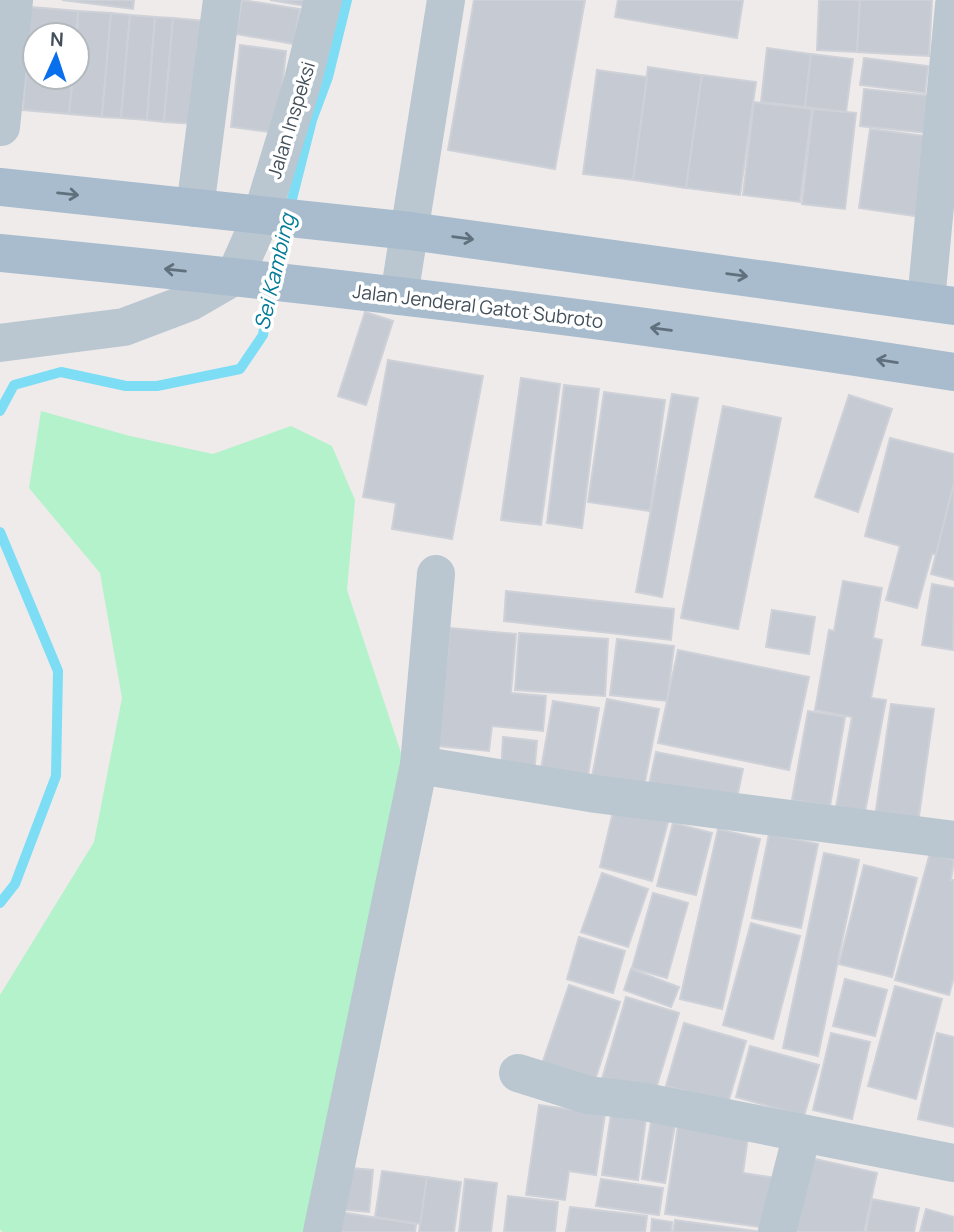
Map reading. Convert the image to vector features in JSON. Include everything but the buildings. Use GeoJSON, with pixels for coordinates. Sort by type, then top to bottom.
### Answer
{"type":"FeatureCollection","features":[{"type":"Feature","properties":{"kind":"main road"},"geometry":{"type":"LineString","coordinates":[[0,187],[410,231],[940,303]]}},
{"type":"Feature","properties":{"kind":"main road","name":"Jalan Jenderal Gatot Subroto"},"geometry":{"type":"LineString","coordinates":[[0,253],[322,285],[794,346],[954,372]]}},
{"type":"Feature","properties":{"kind":"street"},"geometry":{"type":"LineString","coordinates":[[195,208],[222,0]]}},
{"type":"Feature","properties":{"kind":"street","name":"Jalan Inspeksi"},"geometry":{"type":"LineString","coordinates":[[239,276],[264,216],[323,0]]}},
{"type":"Feature","properties":{"kind":"street"},"geometry":{"type":"LineString","coordinates":[[399,296],[446,0]]}},
{"type":"Feature","properties":{"kind":"street"},"geometry":{"type":"LineString","coordinates":[[1,127],[9,3]]}},
{"type":"Feature","properties":{"kind":"street"},"geometry":{"type":"LineString","coordinates":[[940,303],[954,5]]}},
{"type":"Feature","properties":{"kind":"street"},"geometry":{"type":"LineString","coordinates":[[0,343],[124,327],[190,302],[239,276]]}},
{"type":"Feature","properties":{"kind":"street"},"geometry":{"type":"LineString","coordinates":[[322,1232],[419,765],[436,574]]}},
{"type":"Feature","properties":{"kind":"street"},"geometry":{"type":"LineString","coordinates":[[419,765],[596,794],[954,840]]}},
{"type":"Feature","properties":{"kind":"street"},"geometry":{"type":"LineString","coordinates":[[518,1073],[588,1095],[640,1101],[954,1163]]}},
{"type":"Feature","properties":{"kind":"street"},"geometry":{"type":"LineString","coordinates":[[777,1232],[802,1134]]}},
{"type":"Feature","properties":{"kind":"green space"},"geometry":{"type":"Polygon","coordinates":[[[41,411],[130,436],[213,454],[291,426],[332,446],[355,500],[347,590],[412,786],[304,1232],[2,1232],[0,1229],[0,995],[94,842],[122,698],[100,573],[29,488],[41,411]]]}},
{"type":"Feature","properties":{"kind":"waterway","name":"Sei Kambing"},"geometry":{"type":"LineString","coordinates":[[0,411],[14,385],[61,372],[126,386],[157,386],[240,369],[263,335],[271,282],[312,120],[328,77],[347,0]]}},
{"type":"Feature","properties":{"kind":"waterway","name":"Sei Kambing"},"geometry":{"type":"LineString","coordinates":[[0,532],[58,671],[56,776],[15,884],[0,903]]}}]}
